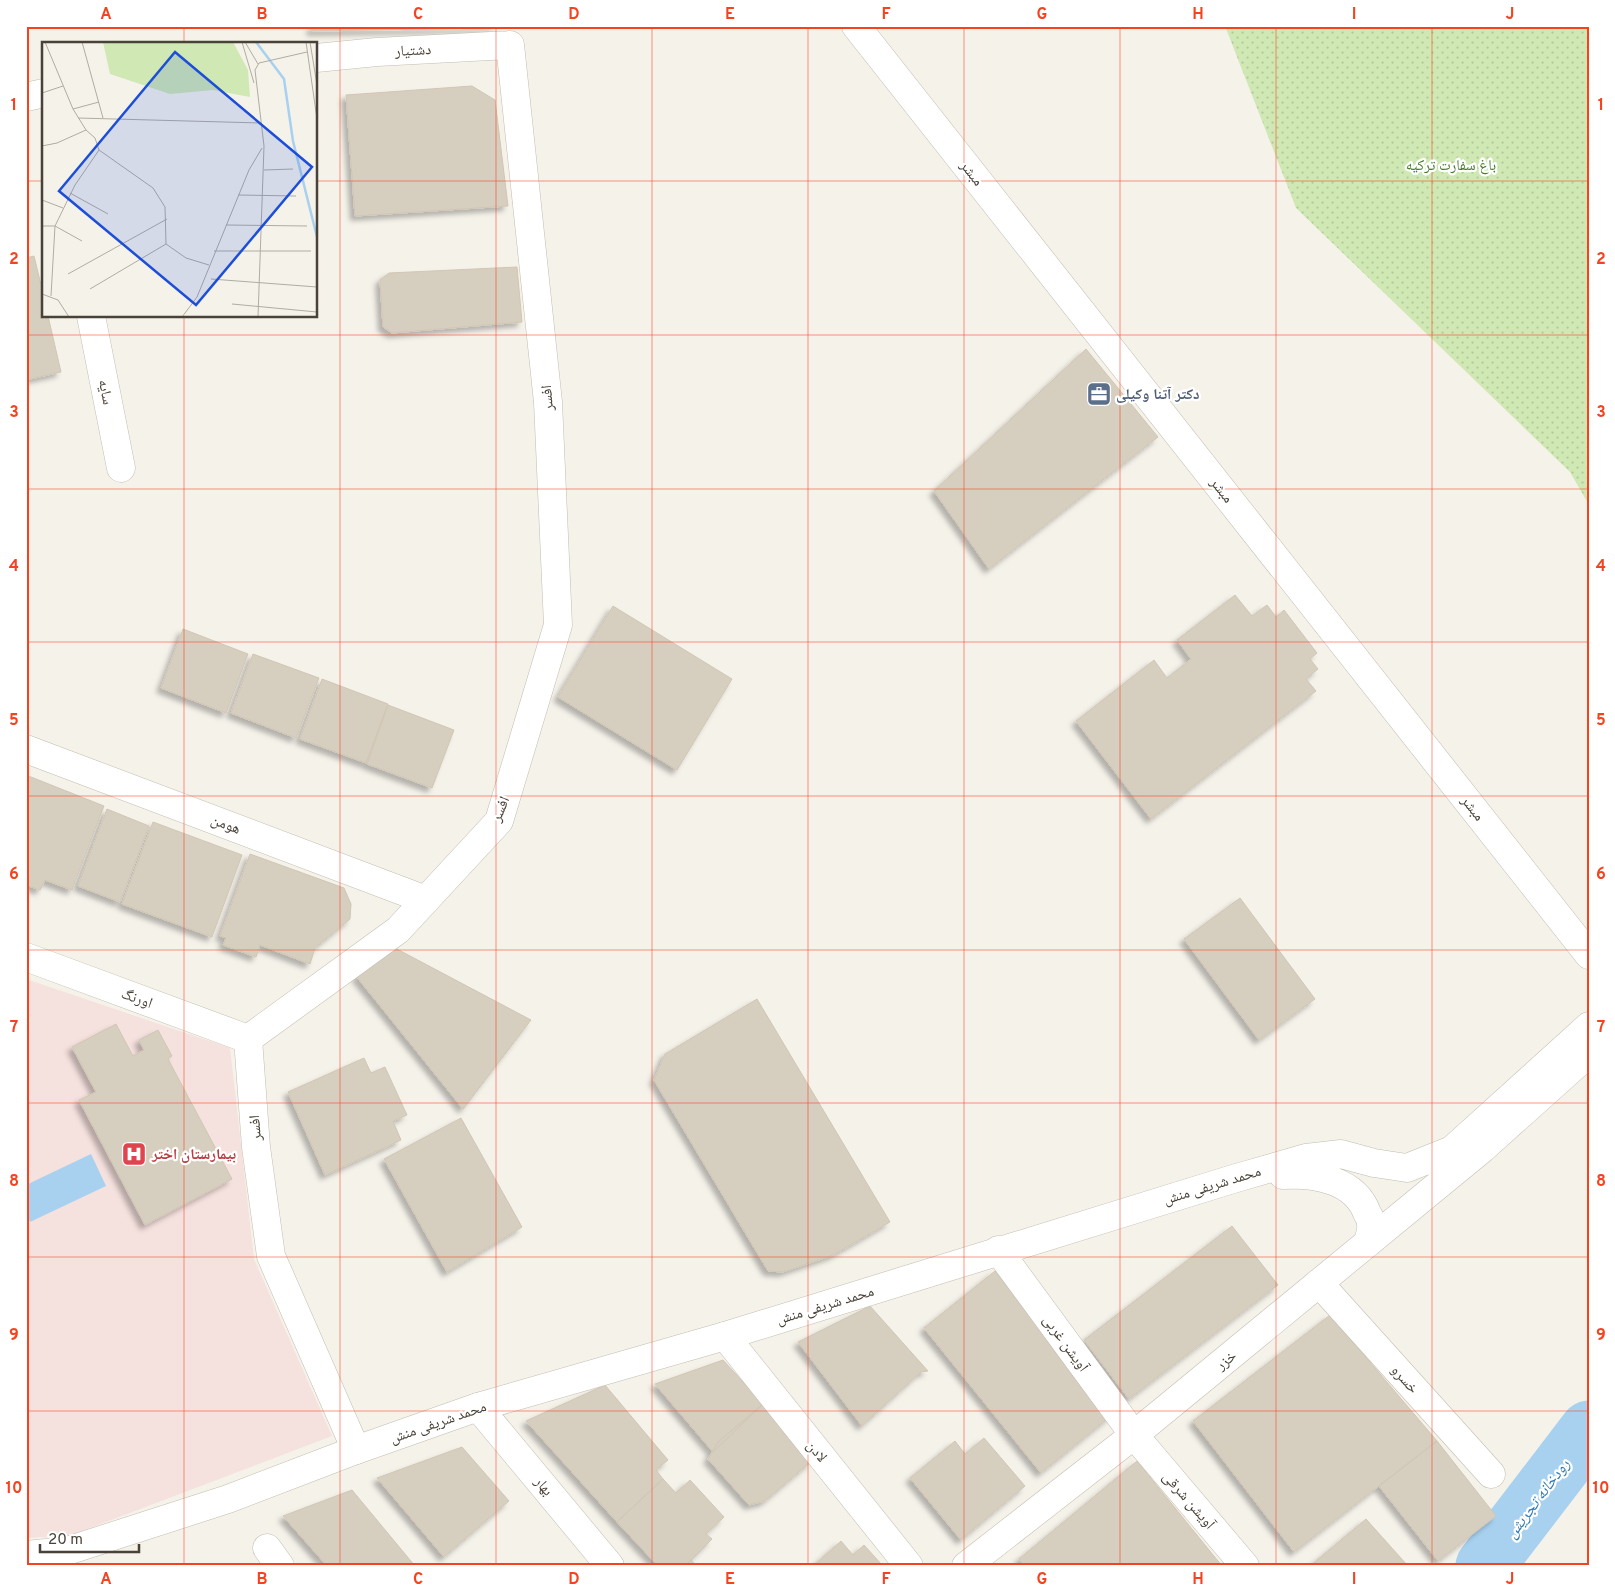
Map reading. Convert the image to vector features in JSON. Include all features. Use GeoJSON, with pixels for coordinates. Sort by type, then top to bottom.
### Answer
{"type":"FeatureCollection","features":[{"type":"Feature","properties":{"kind":"street","name":"مبشر"},"geometry":{"type":"LineString","coordinates":[[856,26],[1589,955]]}},
{"type":"Feature","properties":{"kind":"street","name":"دشتیار"},"geometry":{"type":"LineString","coordinates":[[318,58],[515,35]]}},
{"type":"Feature","properties":{"kind":"street","name":"افسر"},"geometry":{"type":"LineString","coordinates":[[356,1450],[271,1256],[256,1147],[248,1039],[398,930],[499,820],[558,625],[548,402],[515,35]]}},
{"type":"Feature","properties":{"kind":"street"},"geometry":{"type":"LineString","coordinates":[[26,96],[42,93]]}},
{"type":"Feature","properties":{"kind":"street","name":"سایه"},"geometry":{"type":"LineString","coordinates":[[91,318],[121,468]]}},
{"type":"Feature","properties":{"kind":"street","name":"هومن"},"geometry":{"type":"LineString","coordinates":[[26,749],[426,900]]}},
{"type":"Feature","properties":{"kind":"street","name":"اورنگ"},"geometry":{"type":"LineString","coordinates":[[26,957],[248,1039]]}},
{"type":"Feature","properties":{"kind":"street","name":"محمد شریفی منش"},"geometry":{"type":"LineString","coordinates":[[26,1555],[67,1551],[228,1499],[356,1450],[478,1407],[725,1336],[998,1250],[1306,1158],[1341,1154],[1374,1163],[1407,1168],[1452,1150],[1589,1026]]}},
{"type":"Feature","properties":{"kind":"street","name":"خزر"},"geometry":{"type":"LineString","coordinates":[[966,1566],[1134,1435],[1368,1243],[1482,1149],[1589,1053]]}},
{"type":"Feature","properties":{"kind":"street"},"geometry":{"type":"LineString","coordinates":[[1233,1179],[1299,1174],[1319,1176],[1344,1185],[1364,1203],[1372,1223],[1368,1243]]}},
{"type":"Feature","properties":{"kind":"street","name":"آویشن غربی"},"geometry":{"type":"LineString","coordinates":[[998,1250],[1134,1435]]}},
{"type":"Feature","properties":{"kind":"street","name":"خسرو"},"geometry":{"type":"LineString","coordinates":[[1319,1283],[1491,1474]]}},
{"type":"Feature","properties":{"kind":"street","name":"لادن"},"geometry":{"type":"LineString","coordinates":[[725,1336],[909,1566]]}},
{"type":"Feature","properties":{"kind":"street","name":"بهار"},"geometry":{"type":"LineString","coordinates":[[478,1407],[610,1566]]}},
{"type":"Feature","properties":{"kind":"street","name":"آویشن شرقی"},"geometry":{"type":"LineString","coordinates":[[1134,1435],[1245,1566]]}},
{"type":"Feature","properties":{"kind":"shaded area","name":"بیمارستان اختر"},"geometry":{"type":"Polygon","coordinates":[[[26,979],[230,1048],[254,1259],[332,1436],[69,1536],[26,1538],[26,979]]]}},
{"type":"Feature","properties":{"kind":"green space","name":"باغ سفارت ترکیه"},"geometry":{"type":"Polygon","coordinates":[[[1225,26],[1589,26],[1589,505],[1570,472],[1296,208],[1225,26]]]}},
{"type":"Feature","properties":{"kind":"water"},"geometry":{"type":"Polygon","coordinates":[[[91,1154],[106,1186],[30,1222],[26,1214],[26,1185],[91,1154]]]}},
{"type":"Feature","properties":{"kind":"building"},"geometry":{"type":"Polygon","coordinates":[[[311,26],[496,26],[494,28],[312,31],[311,26]]]}},
{"type":"Feature","properties":{"kind":"building"},"geometry":{"type":"Polygon","coordinates":[[[472,86],[495,100],[508,206],[355,216],[346,95],[472,86]]]}},
{"type":"Feature","properties":{"kind":"building"},"geometry":{"type":"Polygon","coordinates":[[[34,256],[42,289],[42,318],[48,318],[61,372],[26,380],[26,258],[34,256]]]}},
{"type":"Feature","properties":{"kind":"building"},"geometry":{"type":"Polygon","coordinates":[[[517,267],[522,322],[392,333],[383,327],[380,280],[389,273],[517,267]]]}},
{"type":"Feature","properties":{"kind":"building"},"geometry":{"type":"Polygon","coordinates":[[[1086,349],[1158,437],[989,569],[934,491],[1086,349]]]}},
{"type":"Feature","properties":{"kind":"building"},"geometry":{"type":"Polygon","coordinates":[[[1235,595],[1252,616],[1267,605],[1276,617],[1284,610],[1317,653],[1310,659],[1318,669],[1306,679],[1316,691],[1151,819],[1076,721],[1154,660],[1167,678],[1191,659],[1177,640],[1235,595]]]}},
{"type":"Feature","properties":{"kind":"building"},"geometry":{"type":"Polygon","coordinates":[[[613,606],[732,679],[677,770],[558,697],[613,606]]]}},
{"type":"Feature","properties":{"kind":"building"},"geometry":{"type":"Polygon","coordinates":[[[183,629],[248,654],[226,713],[161,688],[183,629]]]}},
{"type":"Feature","properties":{"kind":"building"},"geometry":{"type":"Polygon","coordinates":[[[253,654],[319,678],[296,738],[231,713],[253,654]]]}},
{"type":"Feature","properties":{"kind":"building"},"geometry":{"type":"Polygon","coordinates":[[[322,679],[388,704],[366,763],[300,739],[322,679]]]}},
{"type":"Feature","properties":{"kind":"building"},"geometry":{"type":"Polygon","coordinates":[[[388,705],[454,730],[432,788],[367,764],[388,705]]]}},
{"type":"Feature","properties":{"kind":"building"},"geometry":{"type":"Polygon","coordinates":[[[26,775],[104,806],[72,890],[45,880],[40,890],[26,885],[26,775]]]}},
{"type":"Feature","properties":{"kind":"building"},"geometry":{"type":"Polygon","coordinates":[[[107,809],[149,826],[120,902],[78,886],[107,809]]]}},
{"type":"Feature","properties":{"kind":"building"},"geometry":{"type":"Polygon","coordinates":[[[153,822],[242,855],[212,937],[122,904],[153,822]]]}},
{"type":"Feature","properties":{"kind":"building"},"geometry":{"type":"Polygon","coordinates":[[[250,854],[344,888],[351,904],[350,919],[315,948],[310,964],[260,945],[256,957],[223,945],[226,938],[220,936],[250,854]]]}},
{"type":"Feature","properties":{"kind":"building"},"geometry":{"type":"Polygon","coordinates":[[[1240,898],[1315,999],[1259,1040],[1184,939],[1240,898]]]}},
{"type":"Feature","properties":{"kind":"building"},"geometry":{"type":"Polygon","coordinates":[[[395,948],[531,1020],[463,1109],[356,976],[395,948]]]}},
{"type":"Feature","properties":{"kind":"building"},"geometry":{"type":"Polygon","coordinates":[[[757,999],[890,1222],[833,1255],[783,1272],[768,1271],[654,1080],[665,1054],[757,999]]]}},
{"type":"Feature","properties":{"kind":"building"},"geometry":{"type":"Polygon","coordinates":[[[116,1024],[133,1056],[144,1050],[139,1040],[158,1030],[172,1056],[168,1059],[232,1179],[145,1225],[79,1100],[96,1092],[72,1047],[116,1024]]]}},
{"type":"Feature","properties":{"kind":"building"},"geometry":{"type":"Polygon","coordinates":[[[364,1058],[371,1073],[385,1067],[407,1115],[393,1121],[401,1140],[325,1175],[288,1092],[364,1058]]]}},
{"type":"Feature","properties":{"kind":"building"},"geometry":{"type":"Polygon","coordinates":[[[461,1118],[522,1227],[447,1272],[384,1159],[461,1118]]]}},
{"type":"Feature","properties":{"kind":"building"},"geometry":{"type":"Polygon","coordinates":[[[1232,1226],[1278,1285],[1129,1399],[1084,1340],[1232,1226]]]}},
{"type":"Feature","properties":{"kind":"building"},"geometry":{"type":"Polygon","coordinates":[[[995,1271],[1111,1416],[1041,1473],[924,1328],[995,1271]]]}},
{"type":"Feature","properties":{"kind":"building"},"geometry":{"type":"Polygon","coordinates":[[[870,1306],[928,1371],[921,1372],[862,1426],[798,1342],[870,1306]]]}},
{"type":"Feature","properties":{"kind":"building"},"geometry":{"type":"Polygon","coordinates":[[[1330,1315],[1437,1441],[1294,1552],[1193,1421],[1330,1315]]]}},
{"type":"Feature","properties":{"kind":"building"},"geometry":{"type":"Polygon","coordinates":[[[723,1360],[763,1404],[713,1452],[655,1384],[723,1360]]]}},
{"type":"Feature","properties":{"kind":"building"},"geometry":{"type":"Polygon","coordinates":[[[605,1385],[668,1460],[656,1470],[663,1479],[617,1522],[526,1421],[605,1385]]]}},
{"type":"Feature","properties":{"kind":"building"},"geometry":{"type":"Polygon","coordinates":[[[763,1404],[812,1461],[765,1501],[749,1505],[708,1459],[718,1442],[763,1404]]]}},
{"type":"Feature","properties":{"kind":"building"},"geometry":{"type":"Polygon","coordinates":[[[984,1438],[1025,1486],[961,1540],[910,1478],[955,1441],[965,1454],[984,1438]]]}},
{"type":"Feature","properties":{"kind":"building"},"geometry":{"type":"Polygon","coordinates":[[[1437,1441],[1496,1516],[1438,1561],[1379,1486],[1437,1441]]]}},
{"type":"Feature","properties":{"kind":"building"},"geometry":{"type":"Polygon","coordinates":[[[462,1447],[509,1501],[444,1557],[377,1478],[462,1447]]]}},
{"type":"Feature","properties":{"kind":"building"},"geometry":{"type":"Polygon","coordinates":[[[1137,1461],[1222,1566],[1024,1566],[1019,1559],[1137,1461]]]}},
{"type":"Feature","properties":{"kind":"building"},"geometry":{"type":"Polygon","coordinates":[[[663,1479],[676,1493],[690,1480],[724,1517],[706,1534],[712,1539],[685,1566],[658,1566],[617,1522],[663,1479]]]}},
{"type":"Feature","properties":{"kind":"building"},"geometry":{"type":"Polygon","coordinates":[[[352,1490],[415,1566],[327,1566],[283,1516],[352,1490]]]}},
{"type":"Feature","properties":{"kind":"building"},"geometry":{"type":"Polygon","coordinates":[[[1366,1519],[1408,1566],[1310,1566],[1366,1519]]]}},
{"type":"Feature","properties":{"kind":"building"},"geometry":{"type":"Polygon","coordinates":[[[841,1541],[853,1555],[864,1545],[883,1566],[813,1566],[841,1541]]]}},
{"type":"Feature","properties":{"kind":"building"},"geometry":{"type":"Polygon","coordinates":[[[691,1560],[696,1566],[685,1566],[691,1560]]]}},
{"type":"Feature","properties":{"kind":"waterway","name":"رودخانه تجریش"},"geometry":{"type":"LineString","coordinates":[[1485,1566],[1589,1430]]}},
{"type":"Feature","properties":{"kind":"place","name":"دکتر آتنا وکیلی"},"geometry":{"type":"Point","coordinates":[1099,394]}},
{"type":"Feature","properties":{"kind":"place","name":"بیمارستان اختر"},"geometry":{"type":"Point","coordinates":[134,1154]}}]}
